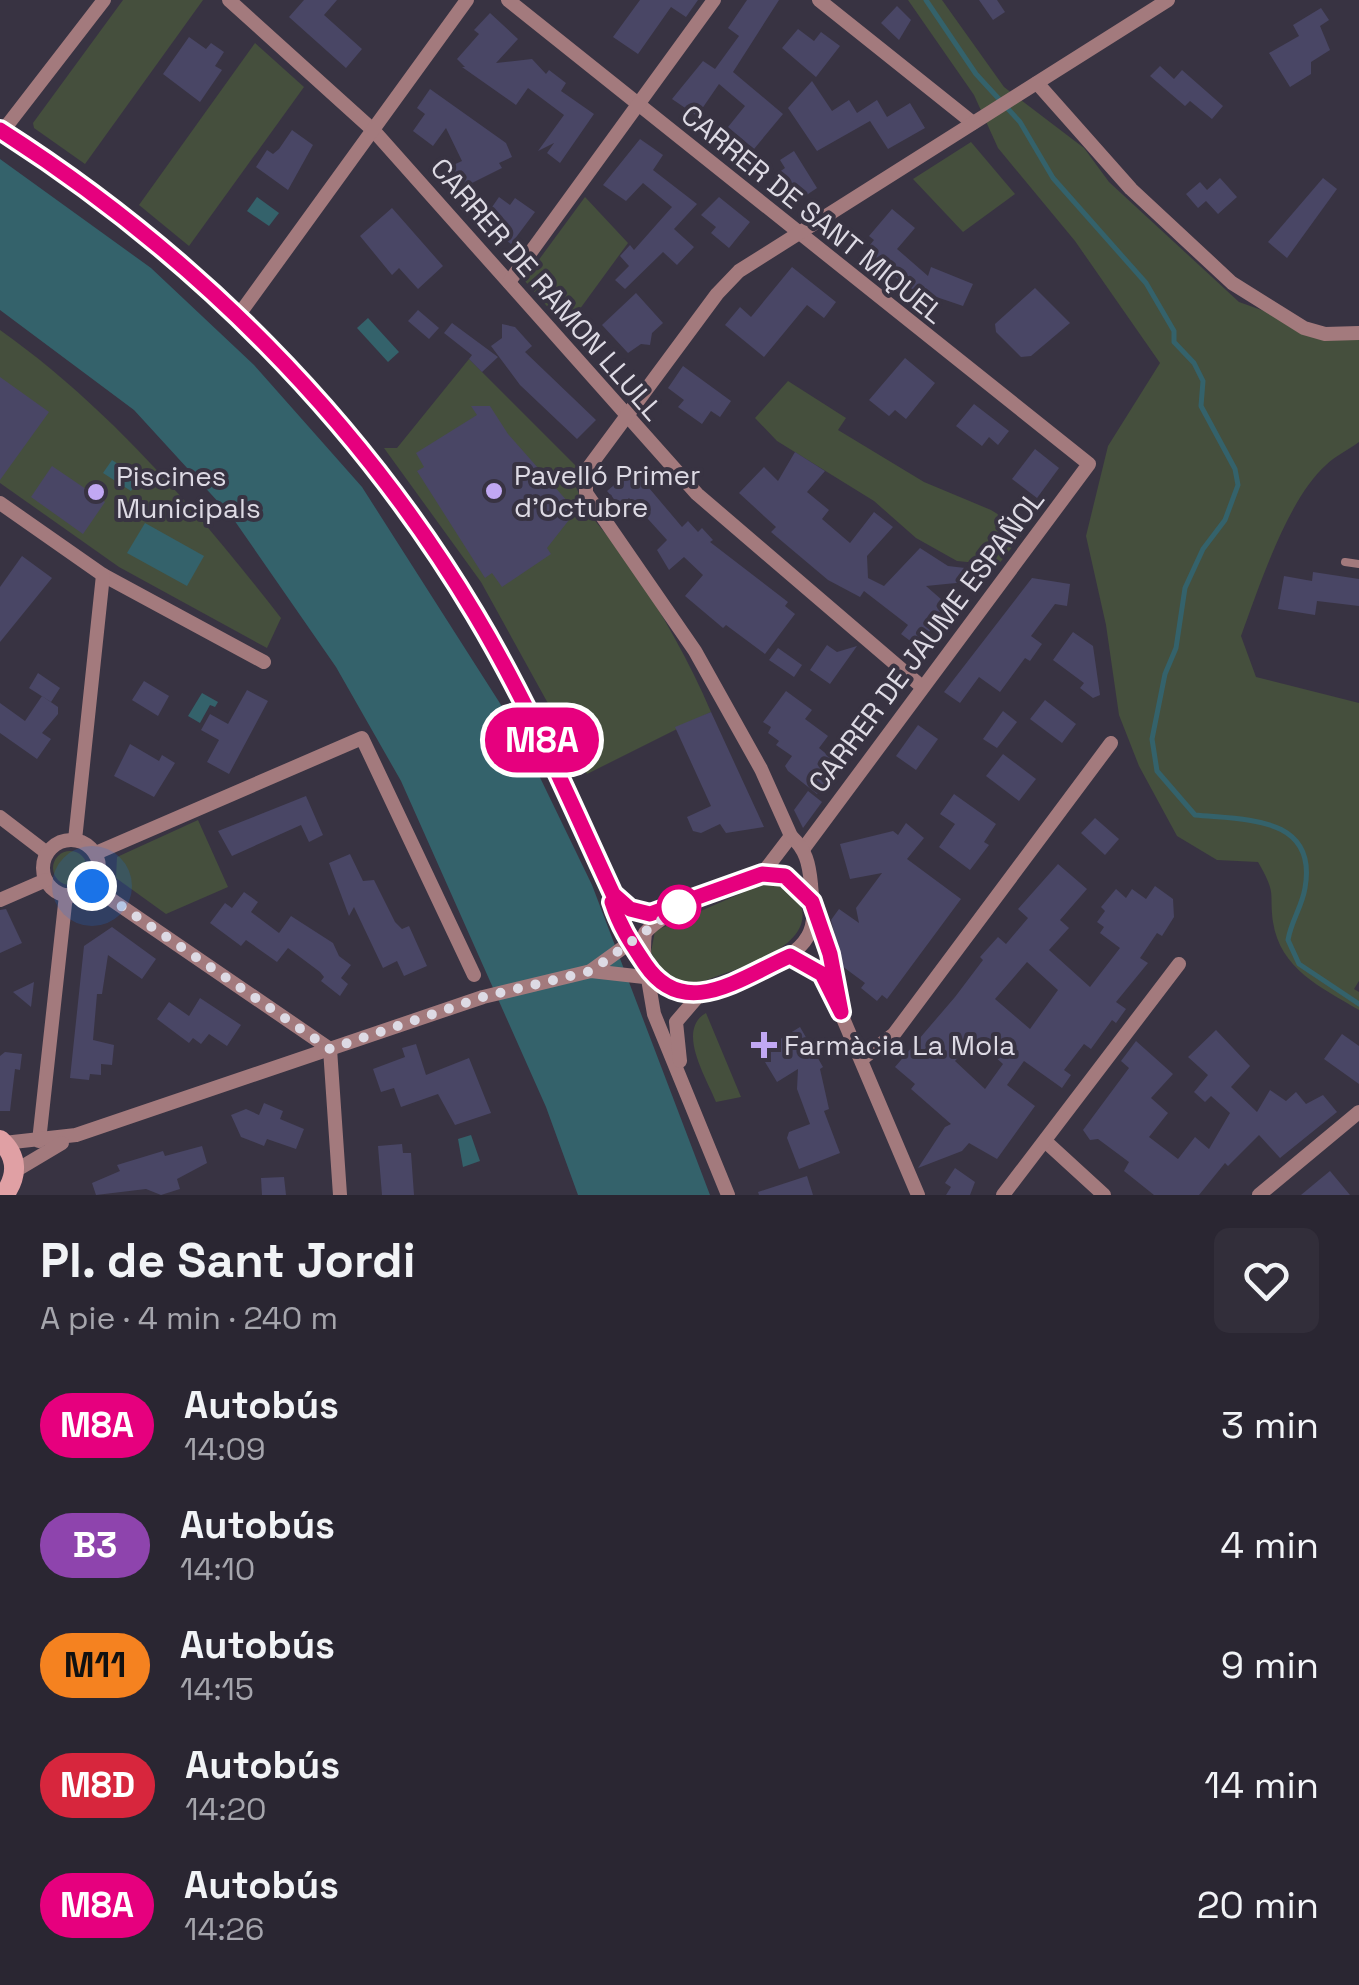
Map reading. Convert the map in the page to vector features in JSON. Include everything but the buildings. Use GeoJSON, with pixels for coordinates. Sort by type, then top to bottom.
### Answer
{"type":"FeatureCollection","features":[{"type":"Feature","properties":{"kind":"street"},"geometry":{"type":"LineString","coordinates":[[104,0],[1,131],[110,207],[238,316],[308,388],[363,454],[458,586],[532,716],[613,894],[626,946],[645,971],[675,993],[700,994],[790,956],[809,935],[813,908],[785,876],[762,874],[676,908],[638,913],[613,894]]}},
{"type":"Feature","properties":{"kind":"street","name":"CARRER DE RAMON LLULL"},"geometry":{"type":"LineString","coordinates":[[229,0],[374,131],[627,420],[737,530],[921,686]]}},
{"type":"Feature","properties":{"kind":"street"},"geometry":{"type":"LineString","coordinates":[[238,316],[467,0]]}},
{"type":"Feature","properties":{"kind":"street","name":"CARRER DE SANT MIQUEL"},"geometry":{"type":"LineString","coordinates":[[508,0],[1089,464]]}},
{"type":"Feature","properties":{"kind":"street"},"geometry":{"type":"LineString","coordinates":[[509,282],[714,0]]}},
{"type":"Feature","properties":{"kind":"street"},"geometry":{"type":"LineString","coordinates":[[819,0],[974,124]]}},
{"type":"Feature","properties":{"kind":"street"},"geometry":{"type":"LineString","coordinates":[[841,1012],[830,954],[813,908],[804,848],[792,836],[712,678],[632,554],[586,494],[586,472],[726,283],[1168,0]]}},
{"type":"Feature","properties":{"kind":"street"},"geometry":{"type":"LineString","coordinates":[[1037,83],[1144,203],[1232,283],[1304,328],[1325,334],[1359,334]]}},
{"type":"Feature","properties":{"kind":"street","name":"CARRER DE JAUME ESPAÑOL"},"geometry":{"type":"LineString","coordinates":[[804,848],[1089,464]]}},
{"type":"Feature","properties":{"kind":"street"},"geometry":{"type":"LineString","coordinates":[[2,507],[103,576],[264,662]]}},
{"type":"Feature","properties":{"kind":"street"},"geometry":{"type":"LineString","coordinates":[[76,840],[103,576]]}},
{"type":"Feature","properties":{"kind":"street"},"geometry":{"type":"LineString","coordinates":[[96,853],[362,738],[474,975]]}},
{"type":"Feature","properties":{"kind":"street"},"geometry":{"type":"LineString","coordinates":[[862,1060],[894,1034],[1110,743]]}},
{"type":"Feature","properties":{"kind":"street"},"geometry":{"type":"LineString","coordinates":[[0,817],[47,853]]}},
{"type":"Feature","properties":{"kind":"street"},"geometry":{"type":"LineString","coordinates":[[762,874],[792,836]]}},
{"type":"Feature","properties":{"kind":"street"},"geometry":{"type":"LineString","coordinates":[[76,840],[96,853],[99,874],[85,893],[66,896],[46,880],[47,853],[59,842],[76,840]]}},
{"type":"Feature","properties":{"kind":"street"},"geometry":{"type":"LineString","coordinates":[[0,900],[46,880]]}},
{"type":"Feature","properties":{"kind":"street"},"geometry":{"type":"LineString","coordinates":[[92,886],[330,1049]]}},
{"type":"Feature","properties":{"kind":"street"},"geometry":{"type":"LineString","coordinates":[[40,1141],[66,896]]}},
{"type":"Feature","properties":{"kind":"street"},"geometry":{"type":"LineString","coordinates":[[591,971],[676,908]]}},
{"type":"Feature","properties":{"kind":"street"},"geometry":{"type":"LineString","coordinates":[[645,933],[645,971],[654,1014],[728,1195]]}},
{"type":"Feature","properties":{"kind":"street"},"geometry":{"type":"LineString","coordinates":[[790,956],[822,974],[918,1195]]}},
{"type":"Feature","properties":{"kind":"street"},"geometry":{"type":"LineString","coordinates":[[1003,1195],[1179,964]]}},
{"type":"Feature","properties":{"kind":"street"},"geometry":{"type":"LineString","coordinates":[[12,1186],[41,1152],[76,1135],[483,997],[591,971],[645,971]]}},
{"type":"Feature","properties":{"kind":"street"},"geometry":{"type":"LineString","coordinates":[[684,1081],[676,1022],[700,994]]}},
{"type":"Feature","properties":{"kind":"street"},"geometry":{"type":"LineString","coordinates":[[330,1049],[340,1195]]}},
{"type":"Feature","properties":{"kind":"street"},"geometry":{"type":"LineString","coordinates":[[1260,1195],[1359,1112]]}},
{"type":"Feature","properties":{"kind":"street"},"geometry":{"type":"LineString","coordinates":[[2,1141],[40,1141],[76,1135]]}},
{"type":"Feature","properties":{"kind":"street"},"geometry":{"type":"LineString","coordinates":[[1044,1140],[1104,1195]]}},
{"type":"Feature","properties":{"kind":"street"},"geometry":{"type":"LineString","coordinates":[[2,1141],[12,1155],[12,1186]]}},
{"type":"Feature","properties":{"kind":"lane"},"geometry":{"type":"LineString","coordinates":[[1345,562],[1359,564]]}},
{"type":"Feature","properties":{"kind":"shaded area"},"geometry":{"type":"Polygon","coordinates":[[[123,0],[203,0],[85,164],[34,128],[33,123],[123,0]]]}},
{"type":"Feature","properties":{"kind":"shaded area"},"geometry":{"type":"Polygon","coordinates":[[[908,0],[942,0],[1004,87],[1084,148],[1109,182],[1239,302],[1301,324],[1359,333],[1359,442],[1326,465],[1299,500],[1276,545],[1241,636],[1256,677],[1359,703],[1359,981],[1354,989],[1359,992],[1359,1010],[1305,975],[1284,952],[1273,922],[1270,887],[1258,862],[1217,860],[1177,836],[1139,766],[1119,715],[1106,625],[1086,536],[1108,446],[1160,363],[1075,241],[998,148],[974,95],[908,0]]]}},
{"type":"Feature","properties":{"kind":"shaded area"},"geometry":{"type":"Polygon","coordinates":[[[255,43],[304,87],[189,246],[139,205],[255,43]]]}},
{"type":"Feature","properties":{"kind":"shaded area"},"geometry":{"type":"Polygon","coordinates":[[[971,142],[1015,194],[963,232],[913,179],[971,142]]]}},
{"type":"Feature","properties":{"kind":"shaded area"},"geometry":{"type":"Polygon","coordinates":[[[0,159],[151,268],[254,365],[362,487],[517,730],[592,885],[710,1195],[578,1195],[546,1107],[401,781],[336,667],[232,517],[134,410],[0,310],[0,159]]]}},
{"type":"Feature","properties":{"kind":"shaded area"},"geometry":{"type":"Polygon","coordinates":[[[257,197],[279,213],[269,226],[247,211],[257,197]]]}},
{"type":"Feature","properties":{"kind":"shaded area"},"geometry":{"type":"Polygon","coordinates":[[[585,197],[628,243],[566,328],[524,280],[585,197]]]}},
{"type":"Feature","properties":{"kind":"shaded area"},"geometry":{"type":"Polygon","coordinates":[[[368,318],[399,352],[388,362],[357,328],[368,318]]]}},
{"type":"Feature","properties":{"kind":"shaded area","name":"Piscines Municipals"},"geometry":{"type":"Polygon","coordinates":[[[0,330],[115,427],[218,539],[281,618],[267,648],[119,567],[0,483],[0,330]]]}},
{"type":"Feature","properties":{"kind":"shaded area"},"geometry":{"type":"Polygon","coordinates":[[[469,359],[576,466],[572,472],[582,501],[655,604],[711,712],[587,774],[481,582],[384,448],[397,448],[469,359]]]}},
{"type":"Feature","properties":{"kind":"shaded area"},"geometry":{"type":"Polygon","coordinates":[[[788,381],[846,418],[838,430],[924,482],[991,510],[1025,531],[998,565],[957,561],[916,538],[874,501],[777,441],[755,418],[788,381]]]}},
{"type":"Feature","properties":{"kind":"shaded area"},"geometry":{"type":"Polygon","coordinates":[[[112,460],[139,478],[131,491],[103,473],[112,460]]]}},
{"type":"Feature","properties":{"kind":"shaded area"},"geometry":{"type":"Polygon","coordinates":[[[145,523],[204,556],[187,586],[127,553],[145,523]]]}},
{"type":"Feature","properties":{"kind":"shaded area"},"geometry":{"type":"Polygon","coordinates":[[[202,693],[218,702],[215,707],[210,705],[200,723],[188,716],[202,693]]]}},
{"type":"Feature","properties":{"kind":"shaded area"},"geometry":{"type":"Polygon","coordinates":[[[198,820],[228,887],[166,914],[116,878],[117,857],[198,820]]]}},
{"type":"Feature","properties":{"kind":"shaded area"},"geometry":{"type":"Polygon","coordinates":[[[70,851],[82,856],[87,868],[82,880],[70,885],[58,880],[53,868],[58,856],[70,851]]]}},
{"type":"Feature","properties":{"kind":"shaded area"},"geometry":{"type":"Polygon","coordinates":[[[769,881],[791,887],[802,907],[801,925],[791,939],[754,962],[694,985],[683,987],[663,978],[651,952],[655,931],[769,881]]]}},
{"type":"Feature","properties":{"kind":"shaded area"},"geometry":{"type":"Polygon","coordinates":[[[706,1013],[741,1097],[716,1102],[701,1067],[693,1042],[694,1031],[697,1021],[706,1013]]]}},
{"type":"Feature","properties":{"kind":"shaded area"},"geometry":{"type":"Polygon","coordinates":[[[471,1135],[480,1161],[463,1167],[458,1139],[471,1135]]]}},
{"type":"Feature","properties":{"kind":"waterway"},"geometry":{"type":"LineString","coordinates":[[926,0],[976,74],[1020,122],[1053,178],[1146,283],[1174,331],[1174,342],[1194,363],[1203,381],[1201,406],[1235,469],[1238,485],[1225,520],[1203,549],[1185,588],[1176,648],[1165,674],[1152,739],[1157,771],[1195,815],[1273,826],[1289,834],[1300,846],[1306,864],[1305,888],[1288,940],[1299,964],[1359,1004]]}},
{"type":"Feature","properties":{"kind":"bus line","name":"M8A"},"geometry":{"type":"LineString","coordinates":[[0,130],[110,207],[210,290],[308,388],[363,454],[422,531],[500,657],[532,716],[613,894],[630,909],[650,914],[676,908],[762,874],[785,876],[805,891],[812,902],[830,954],[841,1012],[822,974],[814,966],[790,956],[700,994],[675,993],[653,978],[628,944],[612,902]]}},
{"type":"Feature","properties":{"kind":"place","name":"Pavelló Primer d'Octubre"},"geometry":{"type":"Point","coordinates":[494,491]}},
{"type":"Feature","properties":{"kind":"place","name":"Piscines Municipals"},"geometry":{"type":"Point","coordinates":[96,492]}},
{"type":"Feature","properties":{"kind":"place","name":"Farmàcia La Mola"},"geometry":{"type":"Point","coordinates":[764,1045]}},
{"type":"Feature","properties":{"kind":"route"},"geometry":{"type":"LineString","coordinates":[[92,886],[330,1049],[483,997],[591,971],[679,907]]}}]}
